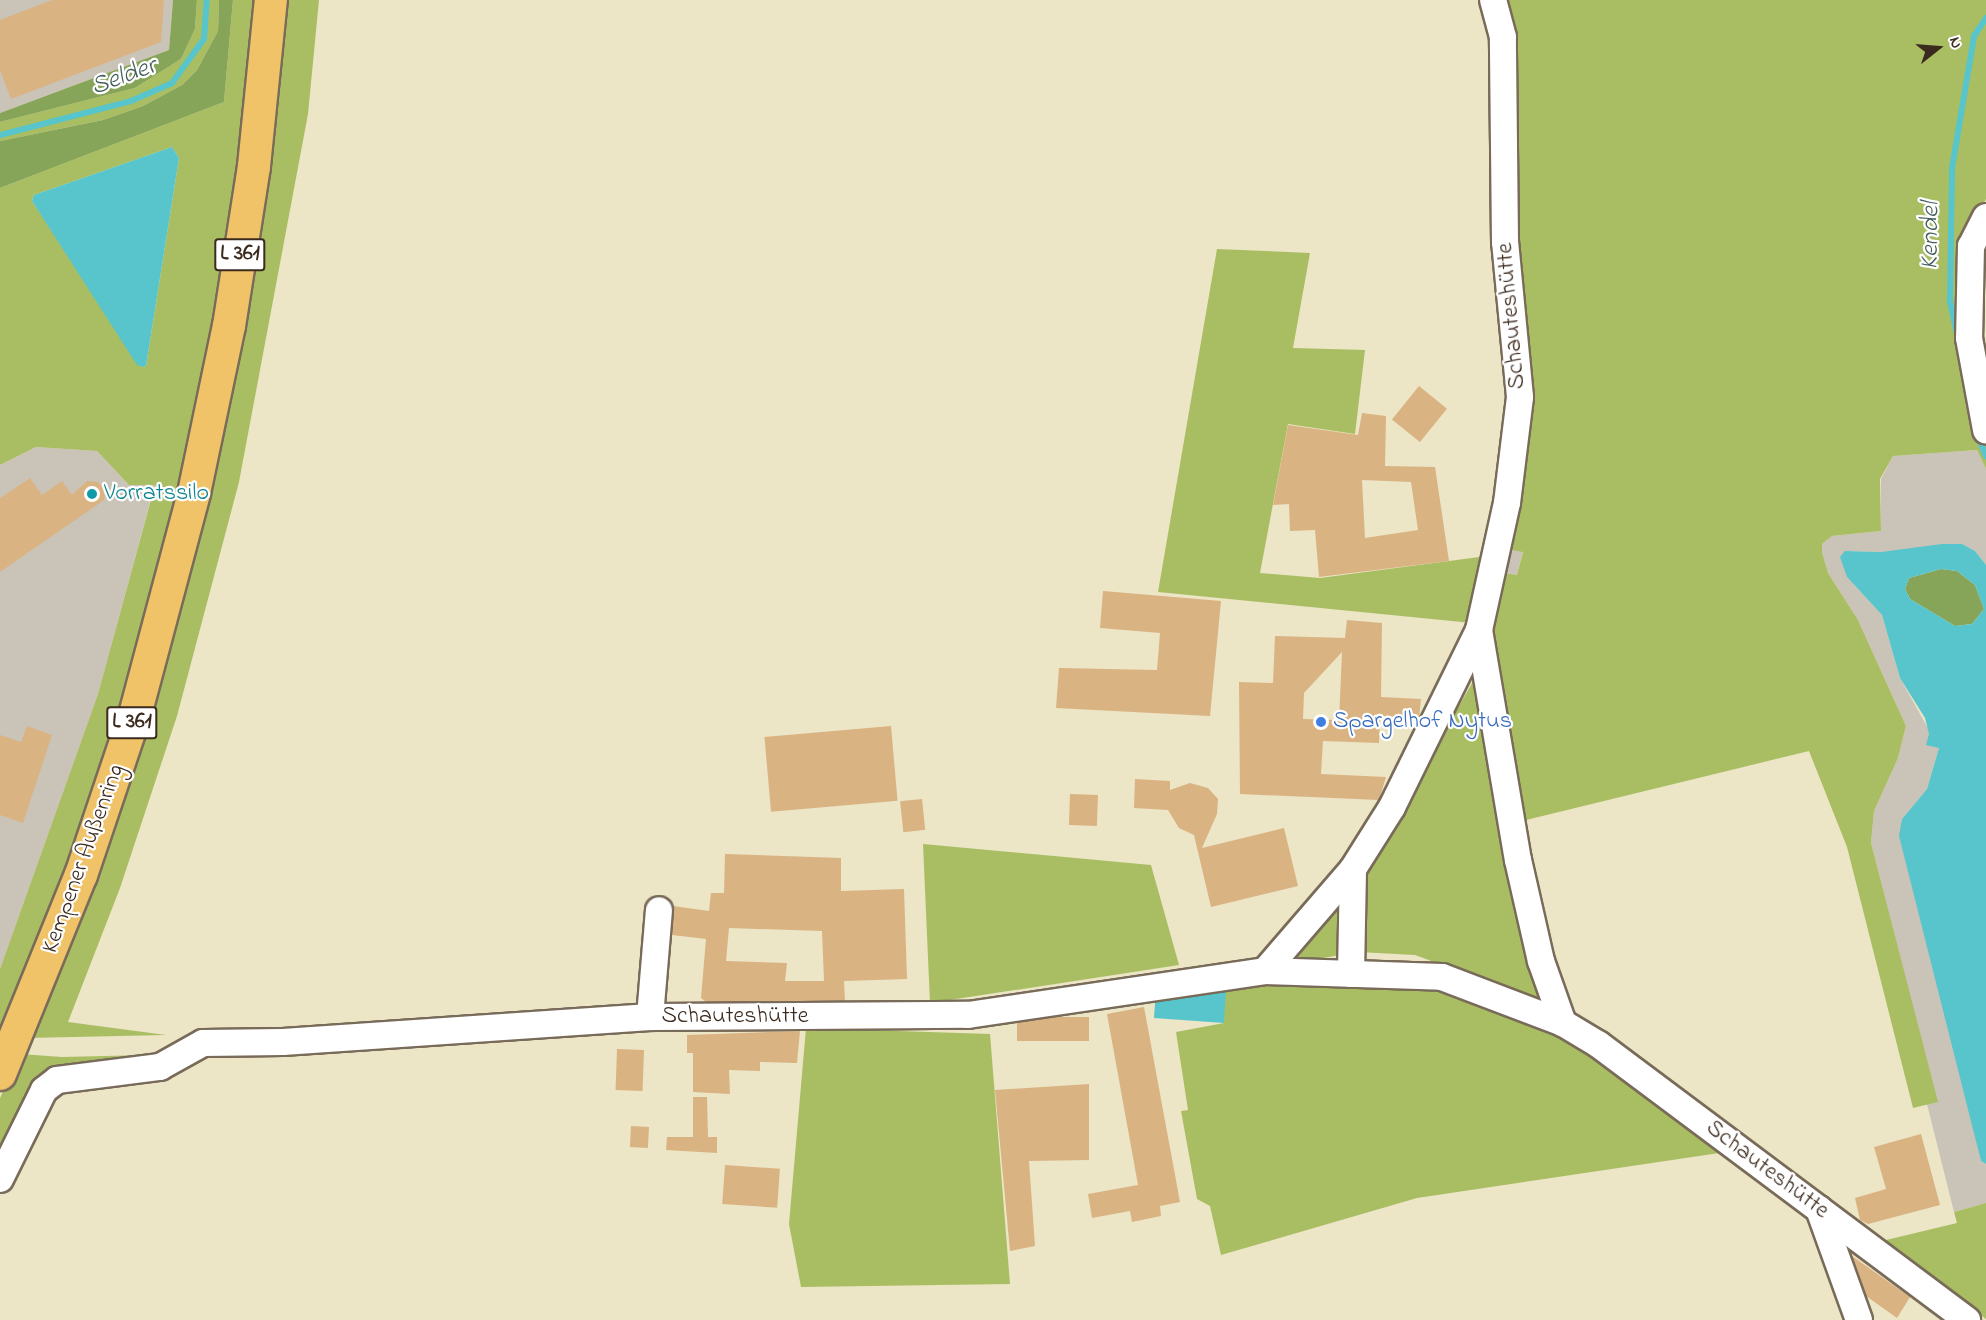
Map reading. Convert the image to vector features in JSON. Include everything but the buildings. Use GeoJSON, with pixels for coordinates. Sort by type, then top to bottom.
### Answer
{"type":"FeatureCollection","features":[{"type":"Feature","properties":{"kind":"main road","name":"Kempener Außenring"},"geometry":{"type":"LineString","coordinates":[[0,1074],[28,1010],[81,875],[135,715],[194,493],[229,326],[247,212],[271,0]]}},
{"type":"Feature","properties":{"kind":"street","name":"Schauteshütte"},"geometry":{"type":"LineString","coordinates":[[1265,971],[1353,869],[1392,807],[1479,630],[1507,503],[1520,397],[1504,242],[1503,36],[1493,0]]}},
{"type":"Feature","properties":{"kind":"street"},"geometry":{"type":"LineString","coordinates":[[1986,218],[1971,246],[1969,338],[1986,430]]}},
{"type":"Feature","properties":{"kind":"street","name":"Schauteshütte"},"geometry":{"type":"LineString","coordinates":[[1479,630],[1521,871],[1541,961],[1563,1023]]}},
{"type":"Feature","properties":{"kind":"street"},"geometry":{"type":"LineString","coordinates":[[1351,974],[1353,869]]}},
{"type":"Feature","properties":{"kind":"street"},"geometry":{"type":"LineString","coordinates":[[650,1017],[659,910]]}},
{"type":"Feature","properties":{"kind":"street","name":"Schauteshütte"},"geometry":{"type":"LineString","coordinates":[[0,1179],[44,1090],[57,1080],[160,1067],[203,1043],[283,1042],[650,1017],[968,1015],[1265,971],[1442,977],[1563,1023],[1598,1044],[1967,1320]]}},
{"type":"Feature","properties":{"kind":"street"},"geometry":{"type":"LineString","coordinates":[[1819,1209],[1859,1320]]}},
{"type":"Feature","properties":{"kind":"shaded area"},"geometry":{"type":"Polygon","coordinates":[[[0,0],[173,0],[169,50],[0,113],[0,0]]]}},
{"type":"Feature","properties":{"kind":"shaded area"},"geometry":{"type":"Polygon","coordinates":[[[36,447],[97,451],[129,485],[155,484],[98,694],[0,969],[0,465],[36,447]]]}},
{"type":"Feature","properties":{"kind":"shaded area"},"geometry":{"type":"Polygon","coordinates":[[[1977,450],[1986,469],[1986,565],[1975,551],[1962,544],[1881,552],[1845,551],[1847,577],[1882,615],[1900,678],[1939,748],[1927,789],[1902,819],[1981,1161],[1986,1164],[1986,1203],[1954,1212],[1927,1104],[1937,1102],[1871,843],[1874,811],[1898,758],[1906,726],[1858,620],[1828,573],[1822,544],[1832,536],[1881,531],[1881,479],[1893,456],[1977,450]]]}},
{"type":"Feature","properties":{"kind":"shaded area"},"geometry":{"type":"Polygon","coordinates":[[[1507,549],[1523,551],[1517,575],[1503,573],[1507,549]]]}},
{"type":"Feature","properties":{"kind":"green space"},"geometry":{"type":"Polygon","coordinates":[[[173,0],[197,0],[195,29],[181,59],[135,88],[0,122],[0,113],[169,50],[173,0]]]}},
{"type":"Feature","properties":{"kind":"green space"},"geometry":{"type":"Polygon","coordinates":[[[197,0],[219,0],[218,31],[197,70],[182,85],[143,106],[103,120],[0,141],[0,122],[135,88],[181,59],[195,29],[197,0]]]}},
{"type":"Feature","properties":{"kind":"green space"},"geometry":{"type":"Polygon","coordinates":[[[219,0],[233,0],[224,102],[0,188],[0,141],[103,120],[143,106],[182,85],[197,70],[218,31],[219,0]]]}},
{"type":"Feature","properties":{"kind":"green space"},"geometry":{"type":"Polygon","coordinates":[[[233,0],[256,0],[235,215],[186,483],[110,757],[0,1035],[0,969],[98,694],[155,485],[129,485],[97,451],[36,447],[0,465],[0,188],[224,102],[233,0]],[[172,147],[34,195],[32,201],[142,367],[146,366],[179,158],[172,147]]]}},
{"type":"Feature","properties":{"kind":"green space"},"geometry":{"type":"Polygon","coordinates":[[[284,0],[319,0],[308,114],[239,482],[177,716],[120,888],[68,1022],[166,1035],[26,1038],[96,874],[284,0]]]}},
{"type":"Feature","properties":{"kind":"green space"},"geometry":{"type":"Polygon","coordinates":[[[1504,0],[1986,0],[1986,199],[1978,215],[1982,434],[1986,443],[1986,469],[1977,450],[1893,456],[1880,479],[1881,531],[1832,536],[1822,544],[1828,573],[1858,620],[1906,726],[1898,758],[1874,811],[1871,843],[1938,1102],[1913,1108],[1847,847],[1809,751],[1518,822],[1502,729],[1493,631],[1503,573],[1517,575],[1523,552],[1507,549],[1512,224],[1504,0]]]}},
{"type":"Feature","properties":{"kind":"green space"},"geometry":{"type":"Polygon","coordinates":[[[1217,249],[1310,253],[1293,348],[1365,350],[1355,434],[1288,424],[1260,573],[1320,578],[1487,556],[1472,623],[1158,592],[1217,249]]]}},
{"type":"Feature","properties":{"kind":"green space"},"geometry":{"type":"Polygon","coordinates":[[[1941,569],[1957,571],[1975,585],[1984,609],[1972,624],[1955,626],[1910,599],[1905,589],[1909,578],[1941,569]]]}},
{"type":"Feature","properties":{"kind":"green space"},"geometry":{"type":"Polygon","coordinates":[[[1475,678],[1546,1003],[1415,955],[1358,952],[1359,881],[1475,678]]]}},
{"type":"Feature","properties":{"kind":"green space"},"geometry":{"type":"Polygon","coordinates":[[[923,844],[1151,865],[1179,965],[930,1003],[923,844]]]}},
{"type":"Feature","properties":{"kind":"green space"},"geometry":{"type":"Polygon","coordinates":[[[1347,896],[1346,954],[1289,964],[1320,928],[1347,896]]]}},
{"type":"Feature","properties":{"kind":"green space"},"geometry":{"type":"Polygon","coordinates":[[[1285,982],[1384,983],[1443,993],[1579,1041],[1726,1152],[1417,1198],[1221,1255],[1210,1206],[1197,1199],[1181,1111],[1188,1110],[1176,1032],[1224,1023],[1157,1002],[1285,982]]]}},
{"type":"Feature","properties":{"kind":"green space"},"geometry":{"type":"Polygon","coordinates":[[[806,1028],[990,1034],[1010,1284],[801,1287],[789,1224],[806,1028]]]}},
{"type":"Feature","properties":{"kind":"green space"},"geometry":{"type":"Polygon","coordinates":[[[20,1054],[62,1057],[148,1055],[49,1074],[0,1163],[0,1098],[20,1054]]]}},
{"type":"Feature","properties":{"kind":"green space"},"geometry":{"type":"Polygon","coordinates":[[[1986,1203],[1986,1319],[1882,1241],[1957,1223],[1954,1212],[1986,1203]]]}},
{"type":"Feature","properties":{"kind":"water"},"geometry":{"type":"Polygon","coordinates":[[[172,147],[179,158],[146,366],[143,367],[137,365],[32,201],[34,195],[172,147]]]}},
{"type":"Feature","properties":{"kind":"water"},"geometry":{"type":"Polygon","coordinates":[[[1942,544],[1962,544],[1975,551],[1986,565],[1986,1164],[1981,1161],[1899,836],[1902,819],[1927,789],[1939,748],[1926,745],[1929,734],[1925,718],[1900,678],[1882,615],[1847,577],[1840,557],[1845,551],[1881,552],[1942,544]],[[1941,569],[1909,578],[1905,589],[1910,599],[1955,626],[1972,624],[1984,609],[1975,585],[1957,571],[1941,569]]]}},
{"type":"Feature","properties":{"kind":"water"},"geometry":{"type":"Polygon","coordinates":[[[1156,987],[1226,992],[1224,1023],[1154,1018],[1156,987]]]}},
{"type":"Feature","properties":{"kind":"waterway","name":"Selder"},"geometry":{"type":"LineString","coordinates":[[0,135],[131,101],[172,83],[204,39],[207,0]]}},
{"type":"Feature","properties":{"kind":"waterway","name":"Kendel"},"geometry":{"type":"LineString","coordinates":[[1958,339],[1950,300],[1952,168],[1974,36],[1986,18]]}},
{"type":"Feature","properties":{"kind":"waterway","name":"Kendel"},"geometry":{"type":"LineString","coordinates":[[1977,434],[1986,456]]}},
{"type":"Feature","properties":{"kind":"place","name":"Vorratssilo"},"geometry":{"type":"Point","coordinates":[92,494]}},
{"type":"Feature","properties":{"kind":"place","name":"Spargelhof Nytus"},"geometry":{"type":"Point","coordinates":[1321,722]}}]}
